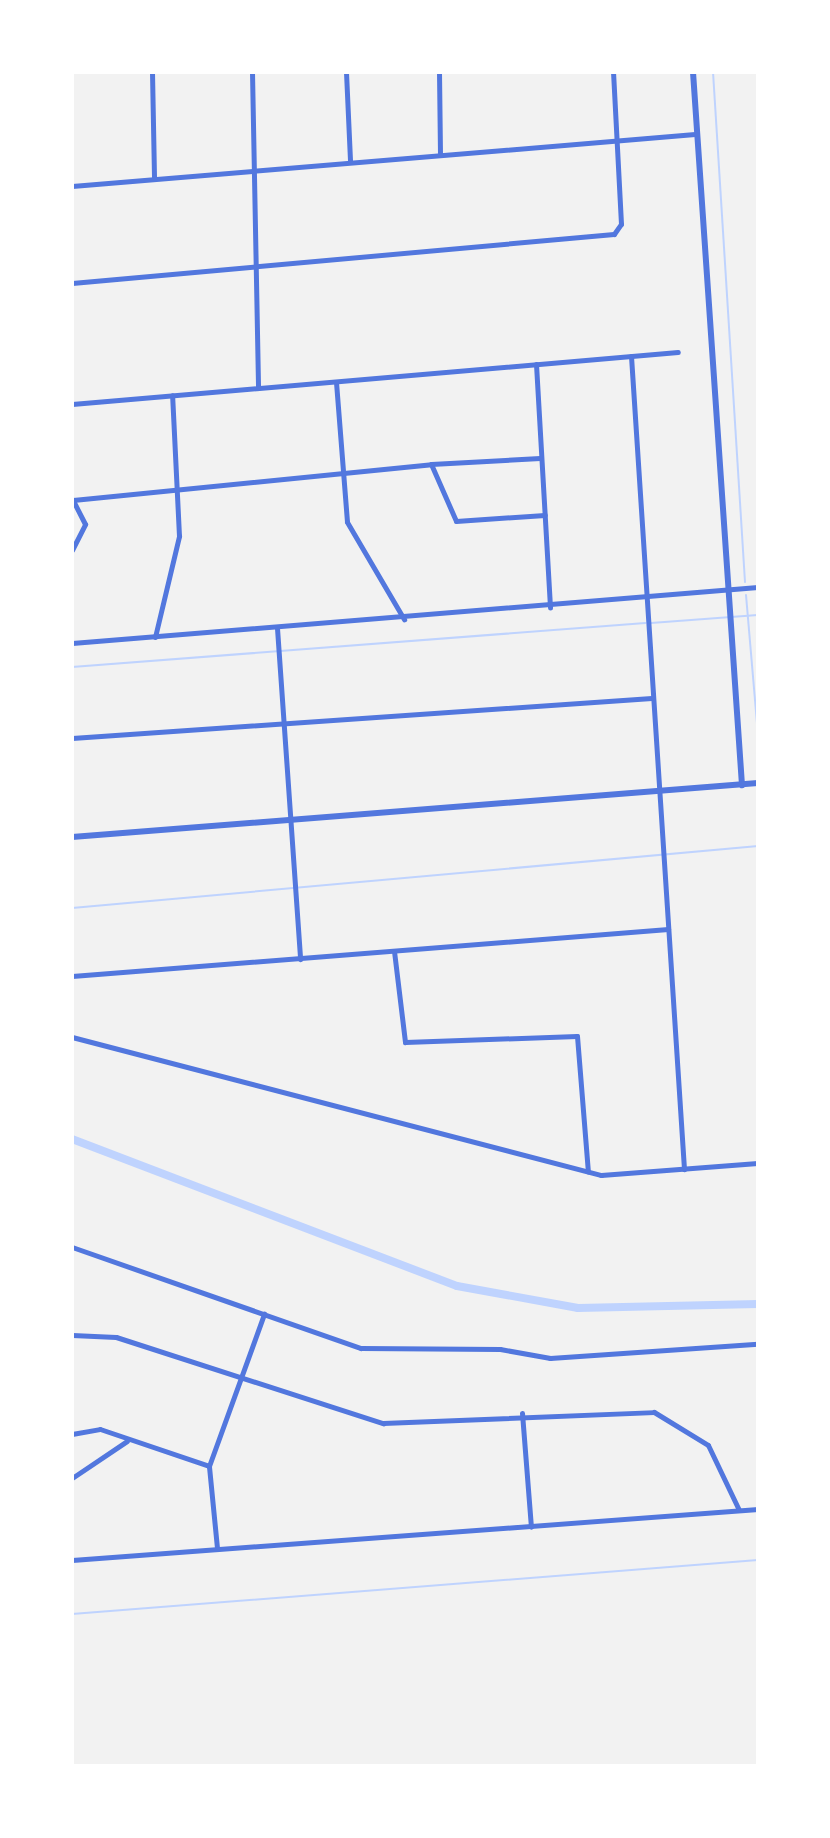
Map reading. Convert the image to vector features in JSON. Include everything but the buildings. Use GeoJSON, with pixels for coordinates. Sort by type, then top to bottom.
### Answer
{"type":"FeatureCollection","features":[{"type":"Feature","properties":{"kind":"street"},"geometry":{"type":"LineString","coordinates":[[152,72],[154,179]]}},
{"type":"Feature","properties":{"kind":"street"},"geometry":{"type":"LineString","coordinates":[[252,72],[258,388]]}},
{"type":"Feature","properties":{"kind":"street"},"geometry":{"type":"LineString","coordinates":[[346,72],[350,161]]}},
{"type":"Feature","properties":{"kind":"street"},"geometry":{"type":"LineString","coordinates":[[439,72],[440,153]]}},
{"type":"Feature","properties":{"kind":"street"},"geometry":{"type":"LineString","coordinates":[[72,283],[614,234],[621,224],[613,72]]}},
{"type":"Feature","properties":{"kind":"street"},"geometry":{"type":"LineString","coordinates":[[693,72],[725,591],[742,785]]}},
{"type":"Feature","properties":{"kind":"street"},"geometry":{"type":"LineString","coordinates":[[72,186],[616,137],[695,134]]}},
{"type":"Feature","properties":{"kind":"street"},"geometry":{"type":"LineString","coordinates":[[72,404],[678,352]]}},
{"type":"Feature","properties":{"kind":"street"},"geometry":{"type":"LineString","coordinates":[[631,356],[684,1169]]}},
{"type":"Feature","properties":{"kind":"street"},"geometry":{"type":"LineString","coordinates":[[536,364],[550,608]]}},
{"type":"Feature","properties":{"kind":"street"},"geometry":{"type":"LineString","coordinates":[[336,382],[347,522],[404,619]]}},
{"type":"Feature","properties":{"kind":"street"},"geometry":{"type":"LineString","coordinates":[[155,637],[179,536],[172,395]]}},
{"type":"Feature","properties":{"kind":"street"},"geometry":{"type":"LineString","coordinates":[[72,550],[85,524],[72,500],[178,486],[431,464],[540,458]]}},
{"type":"Feature","properties":{"kind":"street"},"geometry":{"type":"LineString","coordinates":[[431,464],[456,521],[545,515]]}},
{"type":"Feature","properties":{"kind":"street"},"geometry":{"type":"LineString","coordinates":[[72,643],[645,601],[758,587]]}},
{"type":"Feature","properties":{"kind":"street"},"geometry":{"type":"LineString","coordinates":[[277,628],[300,959]]}},
{"type":"Feature","properties":{"kind":"street"},"geometry":{"type":"LineString","coordinates":[[72,738],[652,698]]}},
{"type":"Feature","properties":{"kind":"street"},"geometry":{"type":"LineString","coordinates":[[72,837],[659,794],[758,783]]}},
{"type":"Feature","properties":{"kind":"street"},"geometry":{"type":"LineString","coordinates":[[72,976],[668,929]]}},
{"type":"Feature","properties":{"kind":"street"},"geometry":{"type":"LineString","coordinates":[[394,951],[405,1042],[577,1036],[588,1172]]}},
{"type":"Feature","properties":{"kind":"street"},"geometry":{"type":"LineString","coordinates":[[72,1037],[588,1172],[758,1163]]}},
{"type":"Feature","properties":{"kind":"street"},"geometry":{"type":"LineString","coordinates":[[72,1247],[361,1348],[500,1349],[550,1358],[758,1344]]}},
{"type":"Feature","properties":{"kind":"street"},"geometry":{"type":"LineString","coordinates":[[217,1548],[209,1466],[246,1379],[264,1314]]}},
{"type":"Feature","properties":{"kind":"street"},"geometry":{"type":"LineString","coordinates":[[72,1335],[116,1337],[383,1423],[632,1407],[675,1419],[708,1445],[739,1510]]}},
{"type":"Feature","properties":{"kind":"street"},"geometry":{"type":"LineString","coordinates":[[522,1413],[531,1527]]}},
{"type":"Feature","properties":{"kind":"street"},"geometry":{"type":"LineString","coordinates":[[72,1434],[100,1429],[127,1441],[209,1466]]}},
{"type":"Feature","properties":{"kind":"street"},"geometry":{"type":"LineString","coordinates":[[72,1478],[127,1441]]}},
{"type":"Feature","properties":{"kind":"street"},"geometry":{"type":"LineString","coordinates":[[72,1560],[758,1509]]}},
{"type":"Feature","properties":{"kind":"waterway"},"geometry":{"type":"LineString","coordinates":[[713,72],[745,582]]}},
{"type":"Feature","properties":{"kind":"waterway"},"geometry":{"type":"LineString","coordinates":[[746,595],[758,736]]}},
{"type":"Feature","properties":{"kind":"waterway"},"geometry":{"type":"LineString","coordinates":[[651,623],[758,615]]}},
{"type":"Feature","properties":{"kind":"waterway"},"geometry":{"type":"LineString","coordinates":[[72,667],[645,623]]}},
{"type":"Feature","properties":{"kind":"waterway"},"geometry":{"type":"LineString","coordinates":[[72,908],[758,846]]}},
{"type":"Feature","properties":{"kind":"waterway"},"geometry":{"type":"LineString","coordinates":[[72,1139],[457,1286],[578,1308],[758,1304]]}},
{"type":"Feature","properties":{"kind":"waterway"},"geometry":{"type":"LineString","coordinates":[[72,1614],[758,1560]]}}]}
